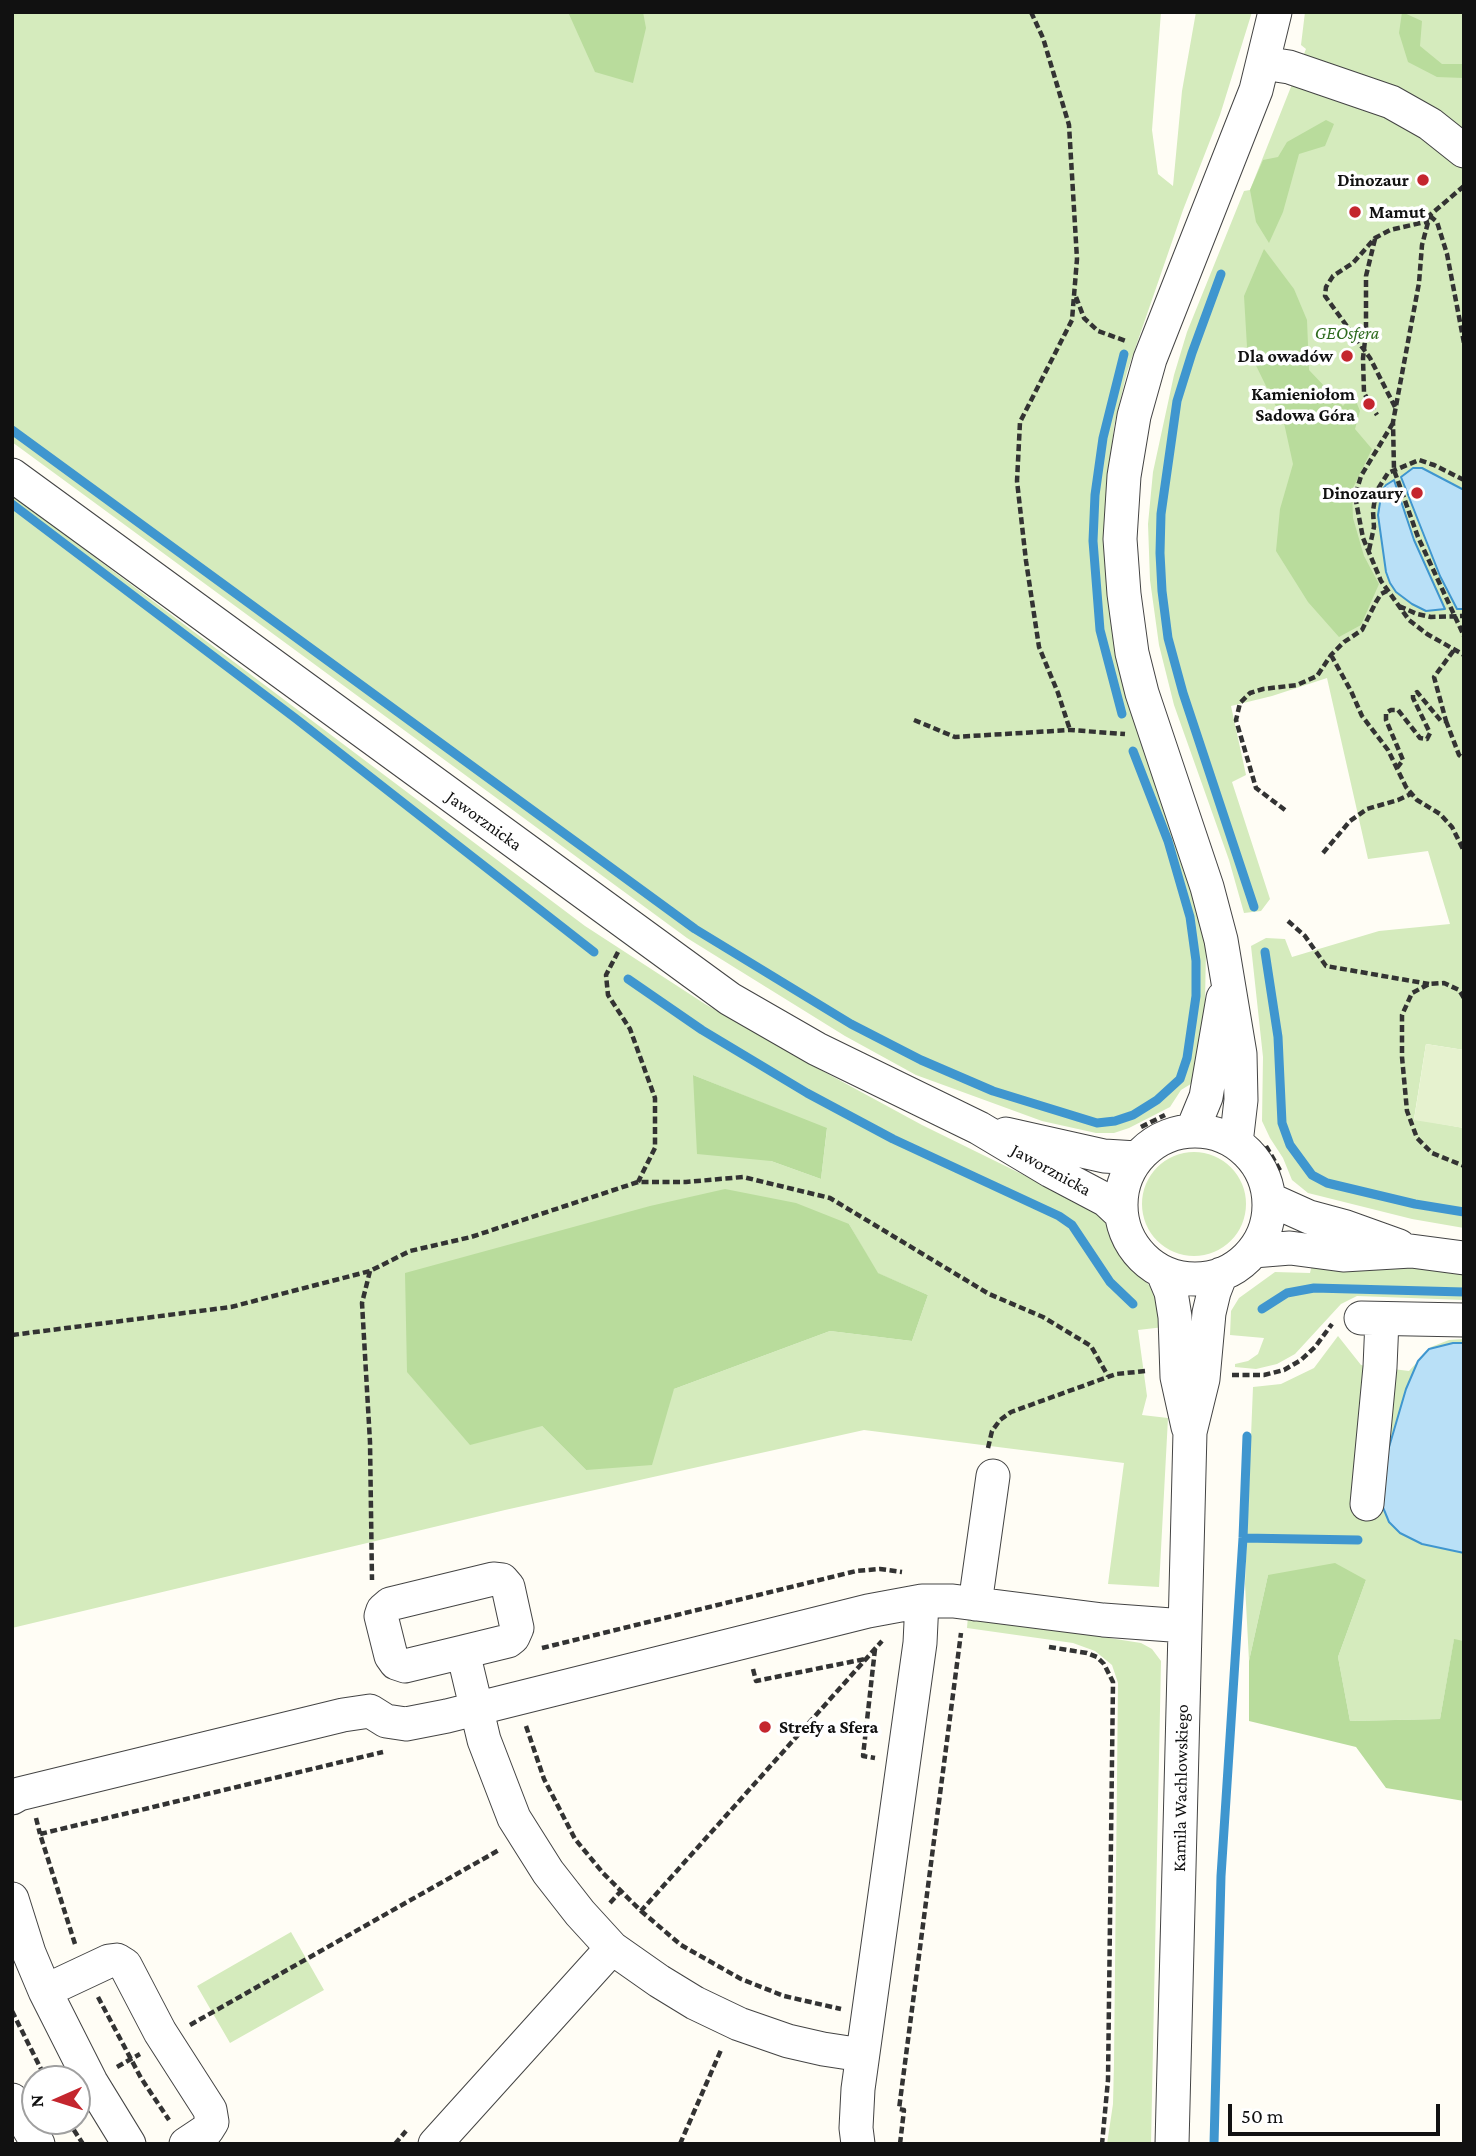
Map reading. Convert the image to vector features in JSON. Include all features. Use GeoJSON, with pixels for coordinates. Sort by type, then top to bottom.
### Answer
{"type":"FeatureCollection","features":[{"type":"Feature","properties":{"kind":"street"},"geometry":{"type":"LineString","coordinates":[[1275,12],[1256,90],[1153,351],[1134,416],[1124,477],[1120,539],[1124,594],[1132,653],[1153,728],[1207,887],[1222,940],[1240,1054],[1241,1100],[1250,1155],[1264,1178],[1309,1217],[1346,1227],[1411,1251]]}},
{"type":"Feature","properties":{"kind":"street"},"geometry":{"type":"LineString","coordinates":[[1263,63],[1289,67],[1391,102],[1430,124],[1464,151]]}},
{"type":"Feature","properties":{"kind":"street","name":"Jaworznicka"},"geometry":{"type":"LineString","coordinates":[[12,475],[730,999],[817,1049],[979,1128],[1106,1200],[1121,1214]]}},
{"type":"Feature","properties":{"kind":"street"},"geometry":{"type":"LineString","coordinates":[[1227,978],[1212,1050],[1206,1097],[1184,1119],[1175,1133],[1152,1144],[1134,1145],[1120,1198],[1124,1231],[1136,1252],[1155,1269],[1189,1280],[1202,1280],[1235,1268],[1253,1251],[1264,1232],[1276,1189]]}},
{"type":"Feature","properties":{"kind":"street"},"geometry":{"type":"LineString","coordinates":[[1184,1119],[1213,1133],[1249,1142]]}},
{"type":"Feature","properties":{"kind":"street","name":"Jaworznicka"},"geometry":{"type":"LineString","coordinates":[[979,1128],[1104,1156],[1134,1145]]}},
{"type":"Feature","properties":{"kind":"street"},"geometry":{"type":"LineString","coordinates":[[1253,1251],[1290,1248],[1343,1255],[1411,1251],[1464,1258]]}},
{"type":"Feature","properties":{"kind":"street","name":"Kamila Wachlowskiego"},"geometry":{"type":"LineString","coordinates":[[1163,1272],[1171,1292],[1175,1317],[1177,1377],[1190,1432]]}},
{"type":"Feature","properties":{"kind":"street","name":"Kamila Wachlowskiego"},"geometry":{"type":"LineString","coordinates":[[1172,2144],[1190,1432],[1203,1379],[1209,1313],[1221,1274]]}},
{"type":"Feature","properties":{"kind":"street"},"geometry":{"type":"LineString","coordinates":[[1367,1504],[1380,1367],[1372,1319],[1464,1320]]}},
{"type":"Feature","properties":{"kind":"street"},"geometry":{"type":"LineString","coordinates":[[966,1613],[988,1459]]}},
{"type":"Feature","properties":{"kind":"street"},"geometry":{"type":"LineString","coordinates":[[494,1579],[502,1580],[508,1587],[517,1628],[513,1637],[508,1641],[463,1652],[405,1666],[396,1663],[391,1656],[381,1616],[383,1610],[390,1604],[494,1579]]}},
{"type":"Feature","properties":{"kind":"street"},"geometry":{"type":"LineString","coordinates":[[12,1798],[19,1794],[344,1715],[370,1712],[386,1721],[406,1724],[480,1720],[868,1611],[922,1601],[966,1613],[1185,1626]]}},
{"type":"Feature","properties":{"kind":"street"},"geometry":{"type":"LineString","coordinates":[[858,2144],[856,2115],[862,2055],[920,1643],[922,1601]]}},
{"type":"Feature","properties":{"kind":"street"},"geometry":{"type":"LineString","coordinates":[[463,1652],[492,1766],[514,1818],[548,1872],[612,1948],[659,1982],[739,2024],[788,2041],[862,2055]]}},
{"type":"Feature","properties":{"kind":"street"},"geometry":{"type":"LineString","coordinates":[[12,1899],[29,1953],[45,1991],[82,2065]]}},
{"type":"Feature","properties":{"kind":"street"},"geometry":{"type":"LineString","coordinates":[[435,2144],[612,1948]]}},
{"type":"Feature","properties":{"kind":"street"},"geometry":{"type":"LineString","coordinates":[[45,1991],[109,1961],[117,1960],[125,1965],[210,2110],[212,2122],[207,2130],[178,2133]]}},
{"type":"Feature","properties":{"kind":"street"},"geometry":{"type":"LineString","coordinates":[[91,2082],[129,2144]]}},
{"type":"Feature","properties":{"kind":"street"},"geometry":{"type":"LineString","coordinates":[[12,2100],[38,2144]]}},
{"type":"Feature","properties":{"kind":"path"},"geometry":{"type":"LineString","coordinates":[[1031,12],[1043,38],[1069,125],[1076,233],[1072,320],[1020,422],[1017,481],[1039,647],[1070,730]]}},
{"type":"Feature","properties":{"kind":"path"},"geometry":{"type":"LineString","coordinates":[[1395,407],[1364,349],[1325,296],[1326,287],[1334,276],[1353,263],[1375,238],[1390,230],[1429,218],[1464,186]]}},
{"type":"Feature","properties":{"kind":"path"},"geometry":{"type":"LineString","coordinates":[[1429,218],[1437,222],[1447,254],[1464,342]]}},
{"type":"Feature","properties":{"kind":"path"},"geometry":{"type":"LineString","coordinates":[[1429,218],[1422,245],[1419,283],[1395,407],[1394,470],[1418,537],[1464,636]]}},
{"type":"Feature","properties":{"kind":"path"},"geometry":{"type":"LineString","coordinates":[[1375,238],[1366,276],[1364,393],[1377,415]]}},
{"type":"Feature","properties":{"kind":"path"},"geometry":{"type":"LineString","coordinates":[[1074,293],[1084,318],[1098,331],[1153,351]]}},
{"type":"Feature","properties":{"kind":"path"},"geometry":{"type":"LineString","coordinates":[[1393,422],[1361,476],[1355,496],[1360,527],[1387,591],[1409,620],[1464,655]]}},
{"type":"Feature","properties":{"kind":"path"},"geometry":{"type":"LineString","coordinates":[[1369,551],[1374,527],[1376,492],[1382,480],[1394,470],[1419,460],[1464,481]]}},
{"type":"Feature","properties":{"kind":"path"},"geometry":{"type":"LineString","coordinates":[[1285,810],[1256,788],[1236,720],[1240,703],[1250,693],[1297,685],[1317,676],[1344,642],[1362,631],[1376,601],[1387,591]]}},
{"type":"Feature","properties":{"kind":"path"},"geometry":{"type":"LineString","coordinates":[[1398,606],[1417,614],[1464,616]]}},
{"type":"Feature","properties":{"kind":"path"},"geometry":{"type":"LineString","coordinates":[[1454,650],[1434,677],[1446,721],[1459,755],[1464,759]]}},
{"type":"Feature","properties":{"kind":"path"},"geometry":{"type":"LineString","coordinates":[[1331,655],[1362,716],[1388,750],[1416,800],[1440,814],[1452,827],[1464,851]]}},
{"type":"Feature","properties":{"kind":"path"},"geometry":{"type":"LineString","coordinates":[[1397,768],[1403,760],[1386,720],[1386,713],[1398,710],[1420,738],[1427,739],[1430,733],[1413,698],[1418,692],[1441,721],[1446,721]]}},
{"type":"Feature","properties":{"kind":"path"},"geometry":{"type":"LineString","coordinates":[[914,720],[955,737],[1070,730],[1127,734],[1153,728]]}},
{"type":"Feature","properties":{"kind":"path"},"geometry":{"type":"LineString","coordinates":[[1323,853],[1350,821],[1367,809],[1412,794]]}},
{"type":"Feature","properties":{"kind":"path"},"geometry":{"type":"LineString","coordinates":[[1288,921],[1305,936],[1326,966],[1429,984],[1444,983],[1459,990],[1464,998]]}},
{"type":"Feature","properties":{"kind":"path"},"geometry":{"type":"LineString","coordinates":[[631,928],[606,975],[608,995],[630,1029],[655,1098],[655,1148],[638,1182]]}},
{"type":"Feature","properties":{"kind":"path"},"geometry":{"type":"LineString","coordinates":[[1429,984],[1412,993],[1402,1015],[1402,1057],[1407,1111],[1412,1127],[1424,1147],[1445,1160],[1464,1166]]}},
{"type":"Feature","properties":{"kind":"path"},"geometry":{"type":"LineString","coordinates":[[1134,1145],[1184,1119]]}},
{"type":"Feature","properties":{"kind":"path"},"geometry":{"type":"LineString","coordinates":[[1249,1142],[1276,1160],[1276,1189]]}},
{"type":"Feature","properties":{"kind":"path"},"geometry":{"type":"LineString","coordinates":[[12,1335],[231,1307],[370,1271],[410,1251],[471,1237],[638,1182],[686,1182],[743,1177],[830,1198],[989,1294],[1043,1317],[1091,1346],[1108,1377]]}},
{"type":"Feature","properties":{"kind":"path"},"geometry":{"type":"LineString","coordinates":[[370,1271],[362,1303],[370,1442],[370,1558],[372,1583],[383,1610]]}},
{"type":"Feature","properties":{"kind":"path"},"geometry":{"type":"LineString","coordinates":[[988,1459],[992,1431],[1000,1420],[1011,1412],[1108,1377],[1151,1370]]}},
{"type":"Feature","properties":{"kind":"path"},"geometry":{"type":"LineString","coordinates":[[538,1649],[856,1571],[880,1569],[904,1572]]}},
{"type":"Feature","properties":{"kind":"path"},"geometry":{"type":"LineString","coordinates":[[1039,1645],[1097,1657],[1104,1664],[1113,1682],[1108,2080],[1102,2144]]}},
{"type":"Feature","properties":{"kind":"path"},"geometry":{"type":"LineString","coordinates":[[874,1649],[863,1756],[876,1757],[874,1770]]}},
{"type":"Feature","properties":{"kind":"path"},"geometry":{"type":"LineString","coordinates":[[641,1911],[865,1659],[756,1681],[752,1668]]}},
{"type":"Feature","properties":{"kind":"path"},"geometry":{"type":"LineString","coordinates":[[480,1720],[524,1722],[544,1779],[575,1839],[603,1873],[641,1911],[681,1945],[741,1979],[784,1996],[844,2010],[846,1997]]}},
{"type":"Feature","properties":{"kind":"path"},"geometry":{"type":"LineString","coordinates":[[178,2133],[130,2059],[86,1972],[70,1932],[40,1834],[387,1751]]}},
{"type":"Feature","properties":{"kind":"path"},"geometry":{"type":"LineString","coordinates":[[91,2082],[499,1849]]}},
{"type":"Feature","properties":{"kind":"path"},"geometry":{"type":"LineString","coordinates":[[12,2011],[39,2065]]}},
{"type":"Feature","properties":{"kind":"path"},"geometry":{"type":"LineString","coordinates":[[680,2144],[721,2050],[711,2045]]}},
{"type":"Feature","properties":{"kind":"green space"},"geometry":{"type":"Polygon","coordinates":[[[12,12],[1161,12],[1152,130],[1158,174],[1173,186],[1182,91],[1196,12],[1252,12],[1220,115],[1183,210],[1127,372],[1114,426],[1104,522],[1109,603],[1122,680],[1144,753],[1186,866],[1206,948],[1205,1002],[1194,1082],[1181,1090],[1170,1107],[1129,1128],[1114,1133],[1096,1133],[1042,1121],[916,1075],[845,1036],[687,938],[12,442],[12,12]]]}},
{"type":"Feature","properties":{"kind":"green space"},"geometry":{"type":"Polygon","coordinates":[[[568,12],[643,12],[646,28],[633,83],[595,72],[568,12]]]}},
{"type":"Feature","properties":{"kind":"green space","name":"GEOsfera"},"geometry":{"type":"Polygon","coordinates":[[[1305,12],[1464,12],[1464,1050],[1426,1044],[1414,1119],[1464,1128],[1464,1228],[1412,1219],[1308,1193],[1292,1180],[1283,1158],[1270,1138],[1262,1121],[1263,1057],[1251,946],[1266,938],[1285,939],[1292,957],[1379,931],[1450,924],[1428,851],[1368,859],[1327,678],[1231,706],[1246,775],[1232,782],[1270,899],[1261,911],[1244,913],[1229,860],[1174,705],[1159,645],[1150,580],[1148,524],[1153,472],[1174,375],[1187,332],[1244,191],[1250,190],[1306,49],[1301,45],[1305,12]]]}},
{"type":"Feature","properties":{"kind":"green space"},"geometry":{"type":"Polygon","coordinates":[[[1402,12],[1422,21],[1420,46],[1442,64],[1464,64],[1464,78],[1437,77],[1408,62],[1399,33],[1402,12]]]}},
{"type":"Feature","properties":{"kind":"green space"},"geometry":{"type":"Polygon","coordinates":[[[1326,120],[1334,124],[1325,146],[1299,154],[1283,212],[1269,243],[1256,222],[1250,190],[1263,160],[1278,157],[1287,142],[1326,120]]]}},
{"type":"Feature","properties":{"kind":"green space"},"geometry":{"type":"Polygon","coordinates":[[[1264,249],[1294,289],[1307,320],[1309,370],[1343,406],[1353,394],[1360,411],[1355,429],[1372,449],[1352,490],[1353,518],[1364,556],[1379,584],[1361,625],[1339,637],[1308,602],[1276,551],[1280,509],[1293,464],[1284,423],[1247,347],[1244,296],[1264,249]]]}},
{"type":"Feature","properties":{"kind":"green space"},"geometry":{"type":"Polygon","coordinates":[[[12,495],[585,926],[705,1004],[817,1068],[922,1125],[1044,1185],[1101,1208],[1111,1225],[1124,1260],[1153,1289],[1164,1327],[1138,1330],[1147,1396],[1142,1415],[1168,1418],[1159,1587],[1108,1584],[1124,1463],[864,1430],[505,1510],[12,1628],[12,495]],[[693,1075],[771,1161],[821,1179],[827,1129],[693,1075]],[[849,1224],[542,1426],[586,1470],[674,1389],[830,1331],[912,1341],[928,1295],[877,1273],[849,1224]]]}},
{"type":"Feature","properties":{"kind":"green space"},"geometry":{"type":"Polygon","coordinates":[[[1426,1044],[1464,1050],[1464,1128],[1414,1120],[1426,1044]]]}},
{"type":"Feature","properties":{"kind":"green space"},"geometry":{"type":"Polygon","coordinates":[[[693,1075],[827,1128],[821,1179],[771,1161],[697,1154],[693,1075]]]}},
{"type":"Feature","properties":{"kind":"green space"},"geometry":{"type":"Polygon","coordinates":[[[1194,1152],[1214,1156],[1231,1167],[1242,1184],[1246,1204],[1242,1224],[1231,1241],[1214,1252],[1194,1256],[1174,1252],[1157,1241],[1146,1224],[1142,1204],[1146,1184],[1157,1167],[1174,1156],[1194,1152]]]}},
{"type":"Feature","properties":{"kind":"green space"},"geometry":{"type":"Polygon","coordinates":[[[725,1189],[796,1203],[849,1224],[878,1273],[928,1295],[912,1341],[830,1331],[674,1389],[652,1465],[586,1470],[542,1426],[470,1445],[407,1372],[405,1273],[650,1206],[725,1189]]]}},
{"type":"Feature","properties":{"kind":"green space"},"geometry":{"type":"Polygon","coordinates":[[[1313,1259],[1464,1273],[1464,1300],[1357,1296],[1341,1304],[1295,1354],[1277,1364],[1256,1369],[1235,1367],[1235,1364],[1248,1361],[1258,1354],[1264,1338],[1230,1335],[1231,1311],[1239,1298],[1275,1272],[1310,1273],[1313,1259]]]}},
{"type":"Feature","properties":{"kind":"green space"},"geometry":{"type":"Polygon","coordinates":[[[1338,1336],[1361,1365],[1409,1371],[1431,1347],[1449,1340],[1464,1339],[1464,1641],[1454,1640],[1440,1719],[1350,1721],[1338,1657],[1366,1580],[1268,1575],[1249,1661],[1245,1584],[1253,1387],[1281,1384],[1314,1368],[1338,1336]]]}},
{"type":"Feature","properties":{"kind":"green space"},"geometry":{"type":"Polygon","coordinates":[[[1335,1563],[1366,1580],[1338,1657],[1350,1721],[1440,1719],[1454,1639],[1464,1641],[1464,1801],[1386,1788],[1356,1747],[1249,1721],[1249,1661],[1268,1575],[1335,1563]]]}},
{"type":"Feature","properties":{"kind":"green space"},"geometry":{"type":"Polygon","coordinates":[[[968,1616],[1141,1643],[1152,1649],[1161,1661],[1151,2144],[1107,2144],[1113,2104],[1114,2063],[1118,1683],[1112,1665],[1095,1651],[1073,1643],[967,1628],[968,1616]]]}},
{"type":"Feature","properties":{"kind":"green space"},"geometry":{"type":"Polygon","coordinates":[[[291,1932],[324,1990],[230,2043],[197,1986],[291,1932]]]}},
{"type":"Feature","properties":{"kind":"water"},"geometry":{"type":"Polygon","coordinates":[[[1413,468],[1422,468],[1464,490],[1464,609],[1457,609],[1440,576],[1401,477],[1413,468]]]}},
{"type":"Feature","properties":{"kind":"water"},"geometry":{"type":"Polygon","coordinates":[[[1394,480],[1414,540],[1445,609],[1426,611],[1396,592],[1390,583],[1378,515],[1382,490],[1394,480]]]}},
{"type":"Feature","properties":{"kind":"water"},"geometry":{"type":"Polygon","coordinates":[[[1464,1343],[1464,1553],[1422,1544],[1400,1533],[1389,1522],[1382,1505],[1387,1454],[1406,1389],[1418,1361],[1429,1349],[1464,1343]]]}},
{"type":"Feature","properties":{"kind":"waterway"},"geometry":{"type":"LineString","coordinates":[[1221,274],[1177,401],[1161,514],[1160,553],[1168,638],[1183,693],[1254,907]]}},
{"type":"Feature","properties":{"kind":"waterway"},"geometry":{"type":"LineString","coordinates":[[1122,714],[1100,630],[1093,541],[1095,495],[1103,438],[1124,354]]}},
{"type":"Feature","properties":{"kind":"waterway"},"geometry":{"type":"LineString","coordinates":[[12,430],[695,929],[851,1024],[921,1060],[993,1091],[1097,1123],[1133,1115],[1157,1100],[1180,1079],[1187,1058],[1196,996],[1196,961],[1190,917],[1168,841],[1133,751]]}},
{"type":"Feature","properties":{"kind":"waterway"},"geometry":{"type":"LineString","coordinates":[[12,504],[295,718],[594,952]]}},
{"type":"Feature","properties":{"kind":"waterway"},"geometry":{"type":"LineString","coordinates":[[1265,952],[1278,1037],[1282,1123],[1290,1145],[1312,1175],[1327,1183],[1415,1204],[1464,1212]]}},
{"type":"Feature","properties":{"kind":"waterway"},"geometry":{"type":"LineString","coordinates":[[628,979],[702,1030],[807,1093],[893,1139],[1059,1216],[1072,1225],[1110,1282],[1133,1304]]}},
{"type":"Feature","properties":{"kind":"waterway"},"geometry":{"type":"LineString","coordinates":[[1262,1309],[1287,1293],[1314,1288],[1464,1292]]}},
{"type":"Feature","properties":{"kind":"waterway"},"geometry":{"type":"LineString","coordinates":[[1214,2144],[1221,1876],[1247,1436]]}},
{"type":"Feature","properties":{"kind":"waterway"},"geometry":{"type":"LineString","coordinates":[[1243,1538],[1358,1540]]}},
{"type":"Feature","properties":{"kind":"place","name":"Dinozaur"},"geometry":{"type":"Point","coordinates":[1423,180]}},
{"type":"Feature","properties":{"kind":"place","name":"Mamut"},"geometry":{"type":"Point","coordinates":[1355,212]}},
{"type":"Feature","properties":{"kind":"place","name":"Dla owadów"},"geometry":{"type":"Point","coordinates":[1347,356]}},
{"type":"Feature","properties":{"kind":"place","name":"Kamieniołom Sadowa Góra"},"geometry":{"type":"Point","coordinates":[1369,404]}},
{"type":"Feature","properties":{"kind":"place","name":"Dinozaury"},"geometry":{"type":"Point","coordinates":[1417,493]}},
{"type":"Feature","properties":{"kind":"place","name":"Strefy a Sfera"},"geometry":{"type":"Point","coordinates":[765,1727]}}]}
